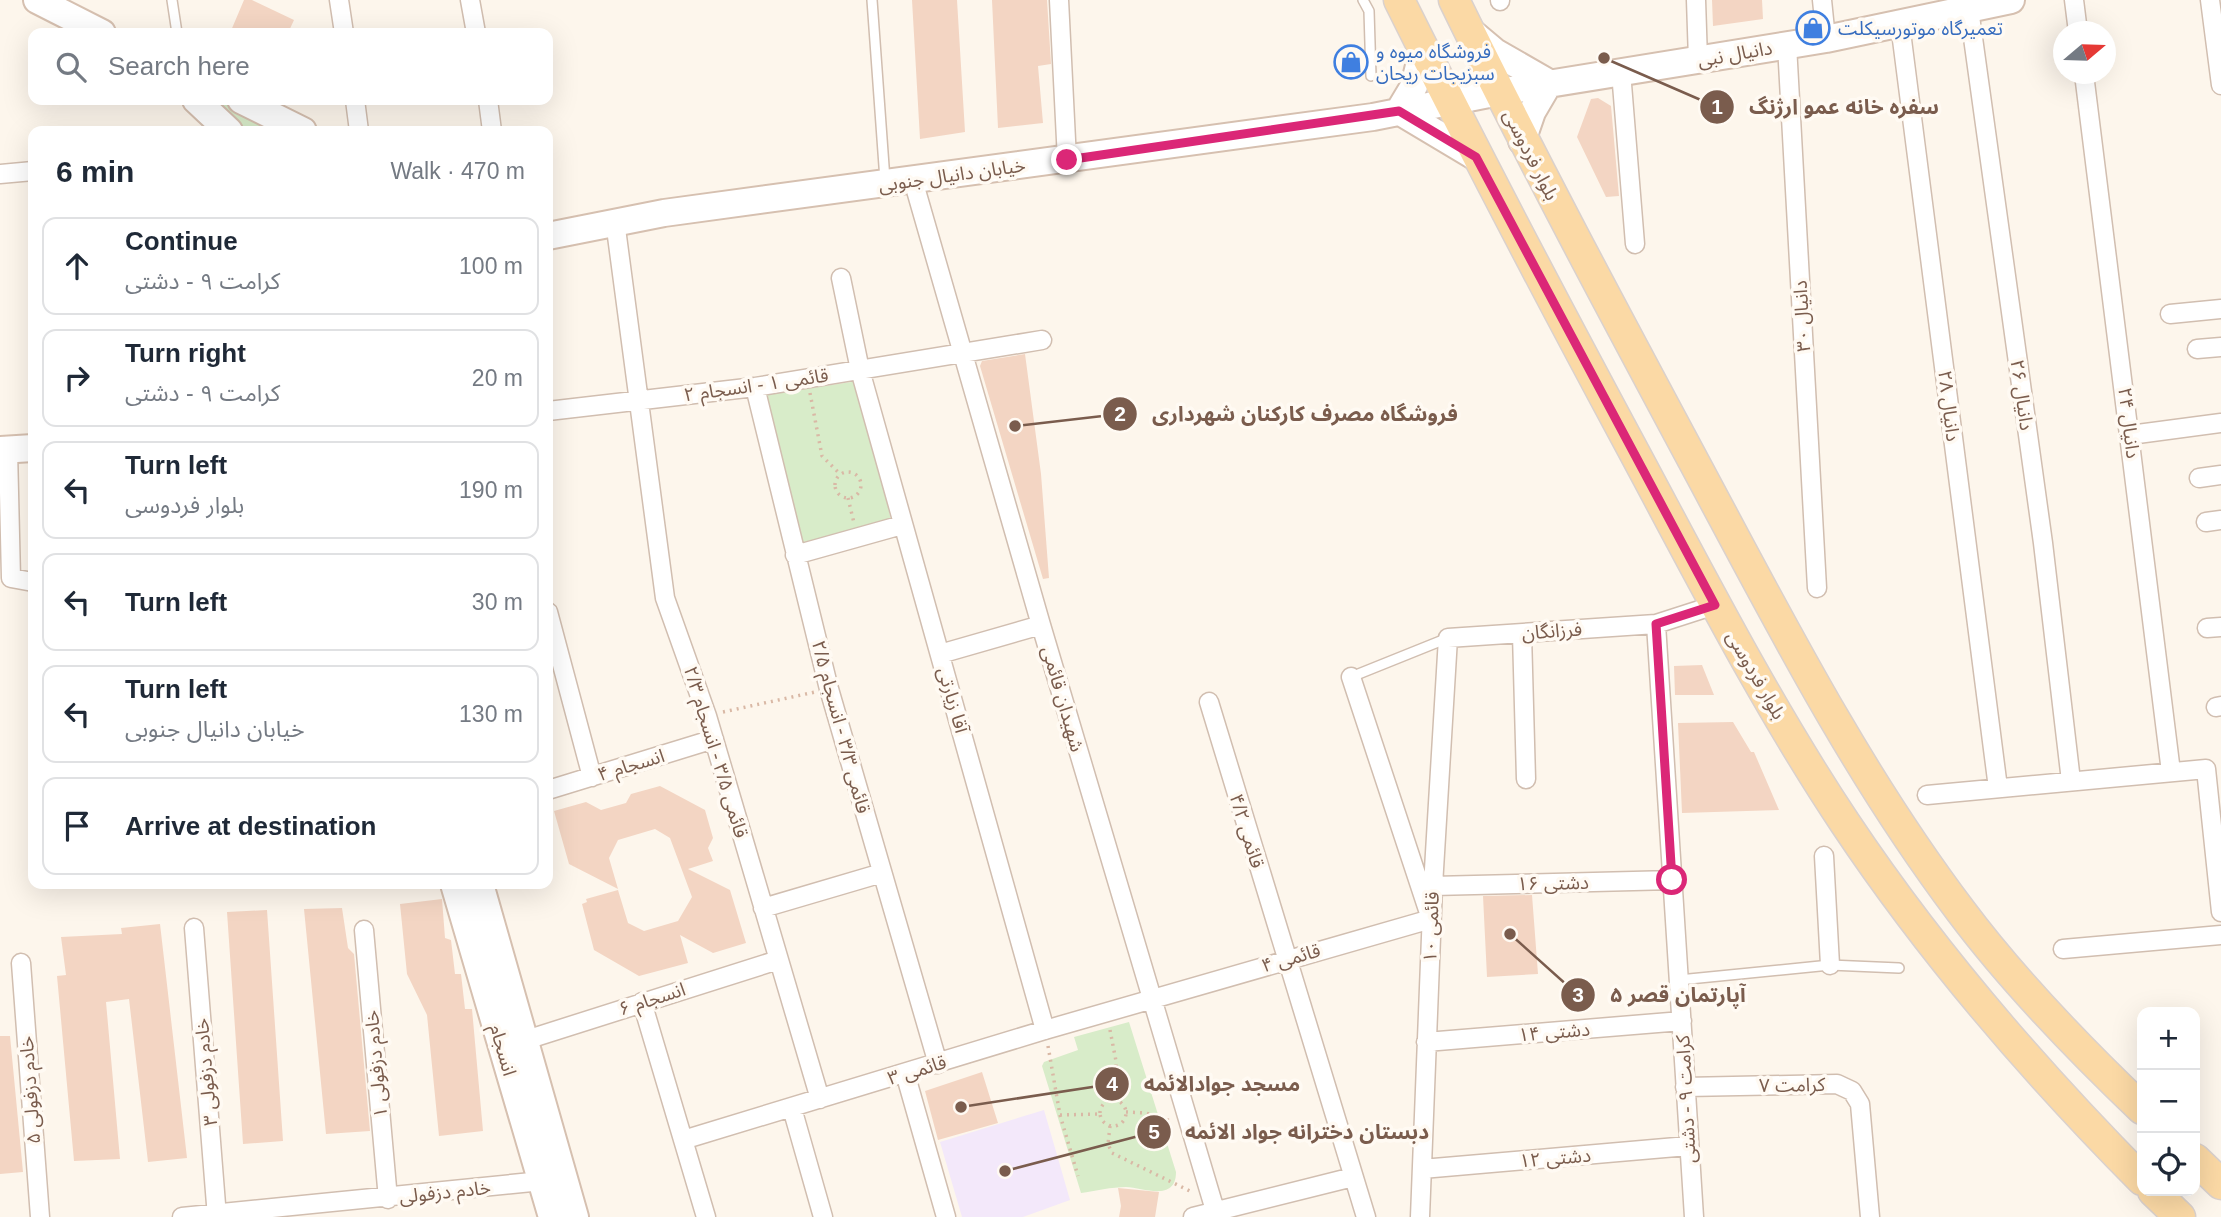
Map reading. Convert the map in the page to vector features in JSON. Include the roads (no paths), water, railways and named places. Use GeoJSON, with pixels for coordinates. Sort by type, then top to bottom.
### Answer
{"type":"FeatureCollection","features":[{"type":"Feature","properties":{"kind":"main road"},"geometry":{"type":"LineString","coordinates":[[37,0],[92,28]]}},
{"type":"Feature","properties":{"kind":"main road","name":"بلوار فردوسی"},"geometry":{"type":"LineString","coordinates":[[1399,0],[1476,157],[1715,605],[1845,824],[1915,921],[2019,1050],[2137,1175]]}},
{"type":"Feature","properties":{"kind":"main road","name":"بلوار فردوسی"},"geometry":{"type":"LineString","coordinates":[[1454,0],[1521,141],[1777,616],[1894,816],[1961,912],[2042,1007],[2137,1104]]}},
{"type":"Feature","properties":{"kind":"main road","name":"دانیال نبی"},"geometry":{"type":"LineString","coordinates":[[1448,103],[1549,83],[1826,39],[1900,24],[1952,8],[2011,0]]}},
{"type":"Feature","properties":{"kind":"main road"},"geometry":{"type":"LineString","coordinates":[[1469,30],[1496,52],[1549,83],[1532,112],[1521,141]]}},
{"type":"Feature","properties":{"kind":"main road"},"geometry":{"type":"LineString","coordinates":[[1423,50],[1414,86],[1399,111],[1476,157]]}},
{"type":"Feature","properties":{"kind":"main road","name":"خیابان دانیال جنوبی"},"geometry":{"type":"LineString","coordinates":[[553,235],[615,221],[1067,160],[1448,103]]}},
{"type":"Feature","properties":{"kind":"main road"},"geometry":{"type":"LineString","coordinates":[[202,105],[224,126]]}},
{"type":"Feature","properties":{"kind":"main road"},"geometry":{"type":"LineString","coordinates":[[251,105],[293,126]]}},
{"type":"Feature","properties":{"kind":"main road","name":"خیابان دانیال جنوبی"},"geometry":{"type":"LineString","coordinates":[[553,224],[580,227]]}},
{"type":"Feature","properties":{"kind":"main road","name":"انسجام"},"geometry":{"type":"LineString","coordinates":[[455,889],[552,1217]]}},
{"type":"Feature","properties":{"kind":"main road","name":"انسجام"},"geometry":{"type":"LineString","coordinates":[[481,889],[575,1217]]}},
{"type":"Feature","properties":{"kind":"main road"},"geometry":{"type":"LineString","coordinates":[[2200,1164],[2221,1184]]}},
{"type":"Feature","properties":{"kind":"main road"},"geometry":{"type":"LineString","coordinates":[[2158,1196],[2180,1217]]}},
{"type":"Feature","properties":{"kind":"street"},"geometry":{"type":"LineString","coordinates":[[339,0],[343,28]]}},
{"type":"Feature","properties":{"kind":"street"},"geometry":{"type":"LineString","coordinates":[[470,0],[475,28]]}},
{"type":"Feature","properties":{"kind":"street"},"geometry":{"type":"LineString","coordinates":[[1059,0],[1067,160]]}},
{"type":"Feature","properties":{"kind":"street"},"geometry":{"type":"LineString","coordinates":[[1696,0],[1698,60]]}},
{"type":"Feature","properties":{"kind":"street"},"geometry":{"type":"LineString","coordinates":[[1822,0],[1826,39]]}},
{"type":"Feature","properties":{"kind":"street"},"geometry":{"type":"LineString","coordinates":[[2074,0],[2077,21]]}},
{"type":"Feature","properties":{"kind":"street"},"geometry":{"type":"LineString","coordinates":[[2210,0],[2220,77]]}},
{"type":"Feature","properties":{"kind":"street","name":"دانیال ۲۶"},"geometry":{"type":"LineString","coordinates":[[1952,8],[2041,529],[2071,781]]}},
{"type":"Feature","properties":{"kind":"street","name":"دانیال ۲۸"},"geometry":{"type":"LineString","coordinates":[[1900,24],[1998,788]]}},
{"type":"Feature","properties":{"kind":"street","name":"دانیال ۳۰"},"geometry":{"type":"LineString","coordinates":[[1787,45],[1817,588]]}},
{"type":"Feature","properties":{"kind":"street"},"geometry":{"type":"LineString","coordinates":[[1621,72],[1635,244]]}},
{"type":"Feature","properties":{"kind":"street","name":"دانیال ۲۴"},"geometry":{"type":"LineString","coordinates":[[2085,84],[2171,772]]}},
{"type":"Feature","properties":{"kind":"street"},"geometry":{"type":"LineString","coordinates":[[356,105],[358,126]]}},
{"type":"Feature","properties":{"kind":"street"},"geometry":{"type":"LineString","coordinates":[[489,105],[491,126]]}},
{"type":"Feature","properties":{"kind":"street"},"geometry":{"type":"LineString","coordinates":[[0,174],[28,171]]}},
{"type":"Feature","properties":{"kind":"street","name":"شهیدان قائمی"},"geometry":{"type":"LineString","coordinates":[[913,180],[1041,625],[1216,1213]]}},
{"type":"Feature","properties":{"kind":"street","name":"قائمی ۳/۵ - انسجام ۲/۳"},"geometry":{"type":"LineString","coordinates":[[615,221],[665,598],[708,716],[820,1099]]}},
{"type":"Feature","properties":{"kind":"street","name":"آقا زیارتی"},"geometry":{"type":"LineString","coordinates":[[841,278],[860,370],[902,525],[1045,1030]]}},
{"type":"Feature","properties":{"kind":"street"},"geometry":{"type":"LineString","coordinates":[[2171,314],[2221,309]]}},
{"type":"Feature","properties":{"kind":"street","name":"قائمی ۱ - انسجام ۲"},"geometry":{"type":"LineString","coordinates":[[553,410],[755,387],[1042,340]]}},
{"type":"Feature","properties":{"kind":"street"},"geometry":{"type":"LineString","coordinates":[[2197,349],[2221,347]]}},
{"type":"Feature","properties":{"kind":"street","name":"قائمی ۳/۳ - انسجام ۲/۵"},"geometry":{"type":"LineString","coordinates":[[755,387],[829,689],[937,1063]]}},
{"type":"Feature","properties":{"kind":"street"},"geometry":{"type":"LineString","coordinates":[[2130,435],[2221,423]]}},
{"type":"Feature","properties":{"kind":"street"},"geometry":{"type":"LineString","coordinates":[[14,449],[11,578],[28,581]]}},
{"type":"Feature","properties":{"kind":"street"},"geometry":{"type":"LineString","coordinates":[[2199,478],[2221,475]]}},
{"type":"Feature","properties":{"kind":"street"},"geometry":{"type":"LineString","coordinates":[[795,555],[902,525]]}},
{"type":"Feature","properties":{"kind":"street"},"geometry":{"type":"LineString","coordinates":[[1656,624],[1715,605]]}},
{"type":"Feature","properties":{"kind":"street","name":"فرزانگان"},"geometry":{"type":"LineString","coordinates":[[1448,638],[1656,624]]}},
{"type":"Feature","properties":{"kind":"street","name":"کرامت ۹ - دشتی"},"geometry":{"type":"LineString","coordinates":[[1656,624],[1694,1217]]}},
{"type":"Feature","properties":{"kind":"street"},"geometry":{"type":"LineString","coordinates":[[940,654],[1041,625]]}},
{"type":"Feature","properties":{"kind":"street"},"geometry":{"type":"LineString","coordinates":[[553,631],[592,777]]}},
{"type":"Feature","properties":{"kind":"street"},"geometry":{"type":"LineString","coordinates":[[1522,634],[1526,779]]}},
{"type":"Feature","properties":{"kind":"street","name":"قائمی ۱۰"},"geometry":{"type":"LineString","coordinates":[[1420,1217],[1431,919],[1448,638]]}},
{"type":"Feature","properties":{"kind":"street"},"geometry":{"type":"LineString","coordinates":[[1351,677],[1431,919]]}},
{"type":"Feature","properties":{"kind":"street","name":"قائمی ۴/۲"},"geometry":{"type":"LineString","coordinates":[[1209,702],[1366,1217]]}},
{"type":"Feature","properties":{"kind":"street","name":"انسجام ۴"},"geometry":{"type":"LineString","coordinates":[[553,789],[714,739]]}},
{"type":"Feature","properties":{"kind":"street"},"geometry":{"type":"LineString","coordinates":[[1927,795],[2206,769],[2217,834],[2221,912]]}},
{"type":"Feature","properties":{"kind":"street"},"geometry":{"type":"LineString","coordinates":[[1824,856],[1830,965]]}},
{"type":"Feature","properties":{"kind":"street"},"geometry":{"type":"LineString","coordinates":[[763,908],[882,873]]}},
{"type":"Feature","properties":{"kind":"street","name":"دشتی ۱۶"},"geometry":{"type":"LineString","coordinates":[[1433,886],[1672,880]]}},
{"type":"Feature","properties":{"kind":"street","name":"قائمی ۴"},"geometry":{"type":"LineString","coordinates":[[1151,999],[1431,919]]}},
{"type":"Feature","properties":{"kind":"street","name":"خادم دزفولی ۳"},"geometry":{"type":"LineString","coordinates":[[194,928],[217,1216]]}},
{"type":"Feature","properties":{"kind":"street","name":"خادم دزفولی ۱"},"geometry":{"type":"LineString","coordinates":[[364,930],[388,1199]]}},
{"type":"Feature","properties":{"kind":"street"},"geometry":{"type":"LineString","coordinates":[[2063,949],[2221,936]]}},
{"type":"Feature","properties":{"kind":"street","name":"انسجام ۶"},"geometry":{"type":"LineString","coordinates":[[526,1041],[778,960]]}},
{"type":"Feature","properties":{"kind":"street","name":"خادم دزفولی ۵"},"geometry":{"type":"LineString","coordinates":[[21,963],[40,1217]]}},
{"type":"Feature","properties":{"kind":"street","name":"قائمی ۳"},"geometry":{"type":"LineString","coordinates":[[684,1140],[1151,999]]}},
{"type":"Feature","properties":{"kind":"street"},"geometry":{"type":"LineString","coordinates":[[642,1002],[706,1217]]}},
{"type":"Feature","properties":{"kind":"street","name":"دشتی ۱۴"},"geometry":{"type":"LineString","coordinates":[[1426,1042],[1682,1021]]}},
{"type":"Feature","properties":{"kind":"street"},"geometry":{"type":"LineString","coordinates":[[905,1073],[946,1217]]}},
{"type":"Feature","properties":{"kind":"street","name":"کرامت ۷"},"geometry":{"type":"LineString","coordinates":[[1685,1087],[1837,1084],[1852,1091],[1860,1104],[1870,1217]]}},
{"type":"Feature","properties":{"kind":"street"},"geometry":{"type":"LineString","coordinates":[[792,1108],[823,1217]]}},
{"type":"Feature","properties":{"kind":"street","name":"دشتی ۱۲"},"geometry":{"type":"LineString","coordinates":[[1422,1169],[1688,1146]]}},
{"type":"Feature","properties":{"kind":"street"},"geometry":{"type":"LineString","coordinates":[[1193,1217],[1353,1177]]}},
{"type":"Feature","properties":{"kind":"street","name":"خادم دزفولی"},"geometry":{"type":"LineString","coordinates":[[182,1217],[338,1210],[388,1199],[542,1181]]}},
{"type":"Feature","properties":{"kind":"lane"},"geometry":{"type":"LineString","coordinates":[[172,0],[176,28]]}},
{"type":"Feature","properties":{"kind":"lane"},"geometry":{"type":"LineString","coordinates":[[872,0],[886,184]]}},
{"type":"Feature","properties":{"kind":"lane"},"geometry":{"type":"LineString","coordinates":[[1363,0],[1369,11],[1371,76]]}},
{"type":"Feature","properties":{"kind":"lane"},"geometry":{"type":"LineString","coordinates":[[1351,677],[1448,638]]}},
{"type":"Feature","properties":{"kind":"lane"},"geometry":{"type":"LineString","coordinates":[[1679,980],[1830,965],[1899,968]]}},
{"type":"Feature","properties":{"kind":"place","name":"تعمیرگاه موتورسیکلت"},"geometry":{"type":"Point","coordinates":[1813,28]}},
{"type":"Feature","properties":{"kind":"place","name":"سفره خانه عمو ارژنگ"},"geometry":{"type":"Point","coordinates":[1604,58]}},
{"type":"Feature","properties":{"kind":"place","name":"فروشگاه میوه و سبزیجات ریحان"},"geometry":{"type":"Point","coordinates":[1351,62]}},
{"type":"Feature","properties":{"kind":"place","name":"فروشگاه مصرف کارکنان شهرداری"},"geometry":{"type":"Point","coordinates":[1015,426]}},
{"type":"Feature","properties":{"kind":"place","name":"آپارتمان قصر ۵"},"geometry":{"type":"Point","coordinates":[1510,934]}},
{"type":"Feature","properties":{"kind":"place","name":"مسجد جوادالائمه"},"geometry":{"type":"Point","coordinates":[961,1107]}},
{"type":"Feature","properties":{"kind":"place","name":"دبستان دخترانه جواد الائمه"},"geometry":{"type":"Point","coordinates":[1005,1171]}}]}
